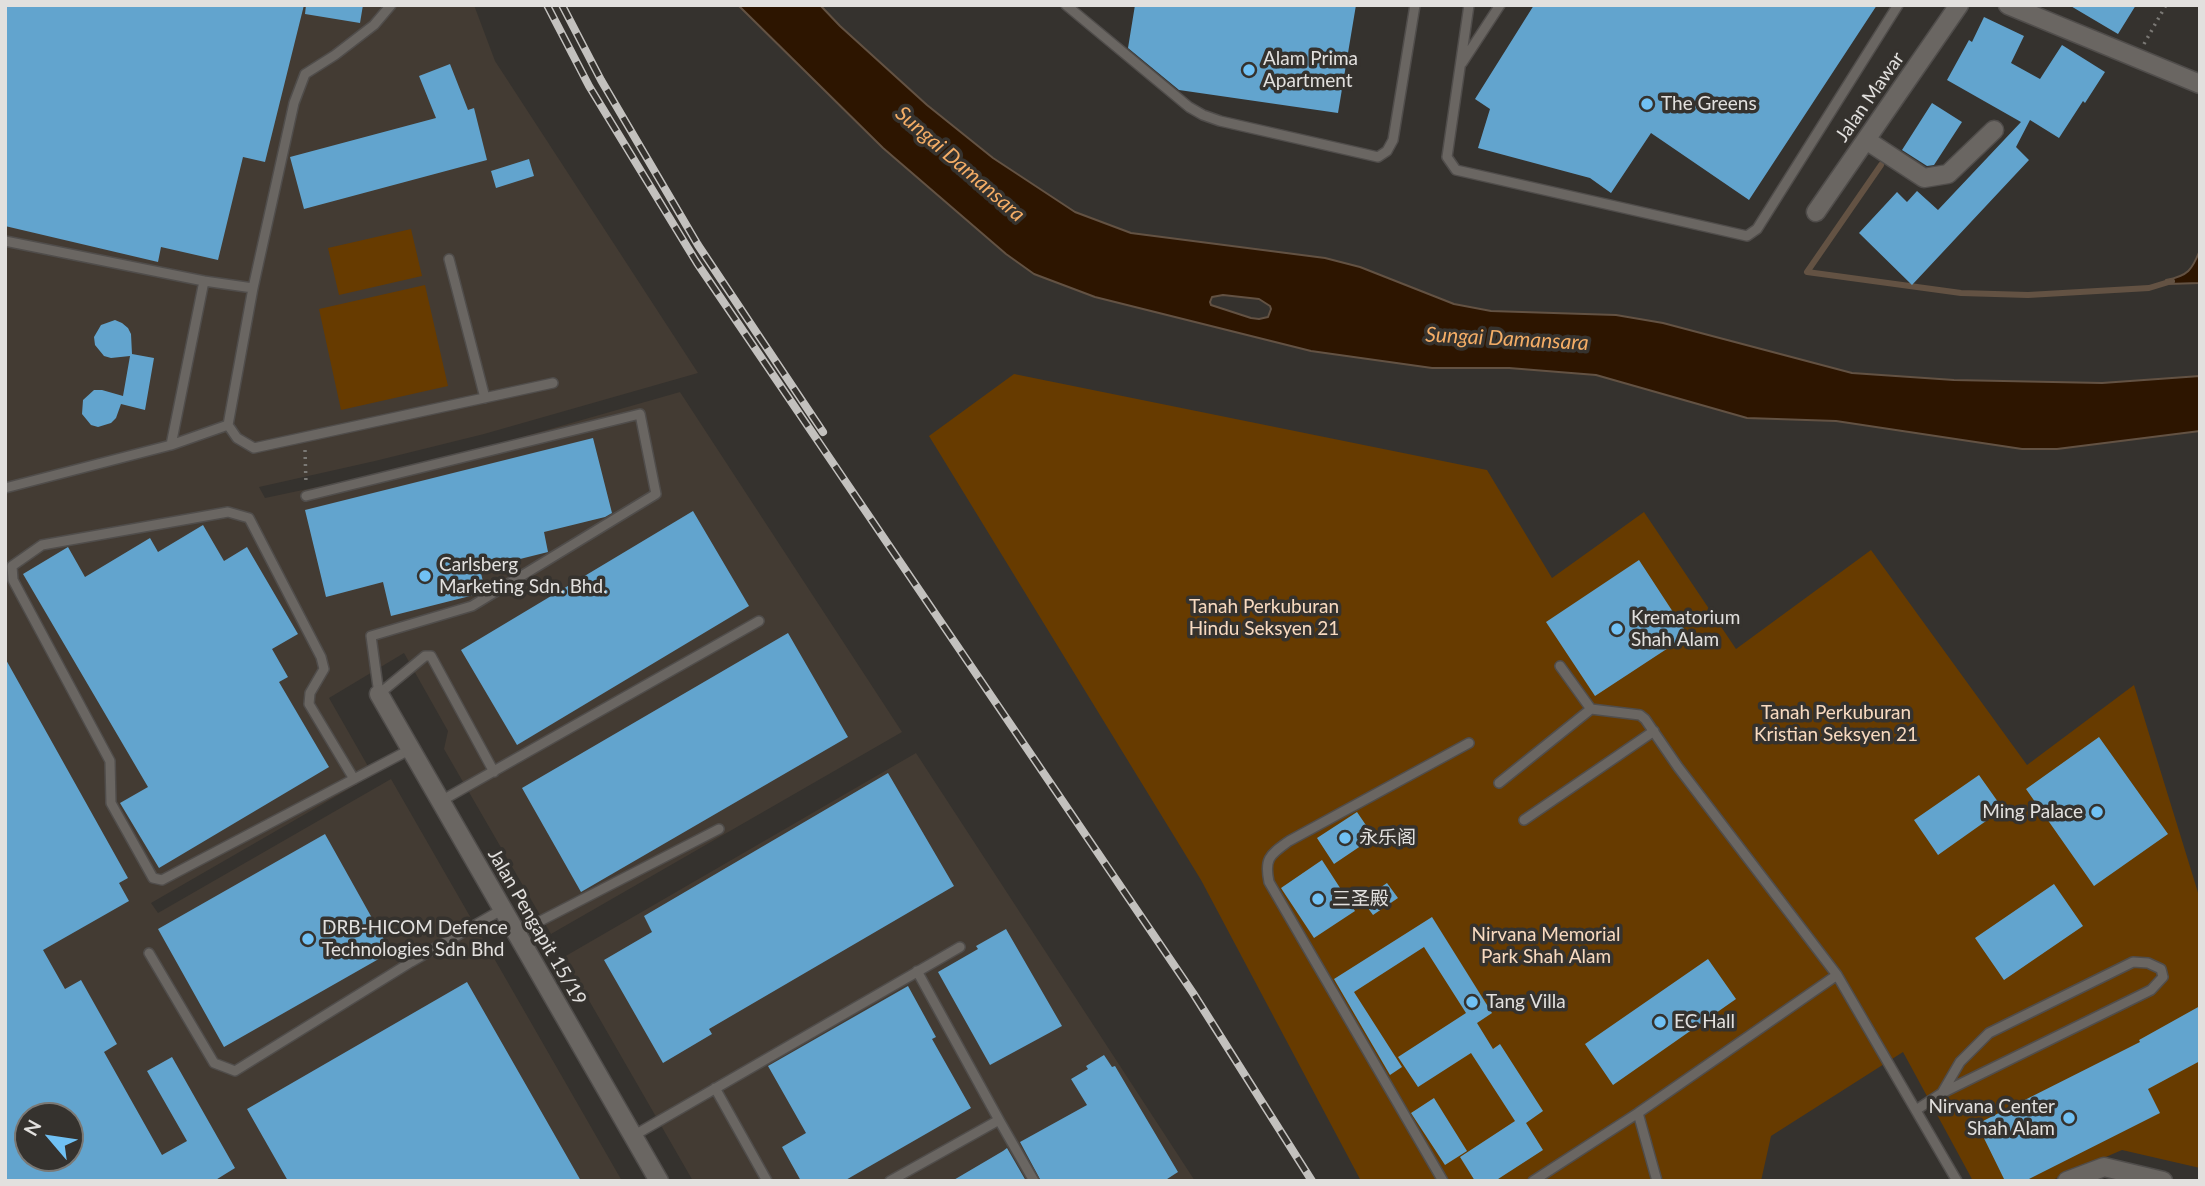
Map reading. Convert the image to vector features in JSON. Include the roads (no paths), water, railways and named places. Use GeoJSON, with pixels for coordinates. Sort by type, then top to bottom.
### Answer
{"type":"FeatureCollection","features":[{"type":"Feature","properties":{"kind":"street","name":"Jalan Mawar"},"geometry":{"type":"LineString","coordinates":[[1816,212],[1959,5]]}},
{"type":"Feature","properties":{"kind":"street"},"geometry":{"type":"LineString","coordinates":[[2008,5],[2200,84]]}},
{"type":"Feature","properties":{"kind":"street"},"geometry":{"type":"LineString","coordinates":[[1866,141],[1924,178],[1948,174],[1994,130]]}},
{"type":"Feature","properties":{"kind":"street","name":"Jalan Pengapit 15/19"},"geometry":{"type":"LineString","coordinates":[[379,694],[659,1181]]}},
{"type":"Feature","properties":{"kind":"street"},"geometry":{"type":"LineString","coordinates":[[2067,1181],[2104,1167],[2163,1181]]}},
{"type":"Feature","properties":{"kind":"lane"},"geometry":{"type":"LineString","coordinates":[[391,5],[374,25],[305,74],[294,103],[253,288],[228,425],[237,438],[254,448],[553,383]]}},
{"type":"Feature","properties":{"kind":"lane"},"geometry":{"type":"LineString","coordinates":[[1066,5],[1189,107],[1203,115],[1378,157],[1387,151],[1393,140],[1415,5]]}},
{"type":"Feature","properties":{"kind":"lane"},"geometry":{"type":"LineString","coordinates":[[1469,5],[1447,157],[1456,170],[1747,236],[1758,229],[1898,5]]}},
{"type":"Feature","properties":{"kind":"lane"},"geometry":{"type":"LineString","coordinates":[[1461,64],[1500,5]]}},
{"type":"Feature","properties":{"kind":"lane"},"geometry":{"type":"LineString","coordinates":[[5,241],[204,281],[253,288]]}},
{"type":"Feature","properties":{"kind":"lane"},"geometry":{"type":"LineString","coordinates":[[449,259],[485,398]]}},
{"type":"Feature","properties":{"kind":"lane"},"geometry":{"type":"LineString","coordinates":[[171,445],[204,281]]}},
{"type":"Feature","properties":{"kind":"lane"},"geometry":{"type":"LineString","coordinates":[[306,496],[640,414],[656,494],[472,606],[371,636],[379,694]]}},
{"type":"Feature","properties":{"kind":"lane"},"geometry":{"type":"LineString","coordinates":[[5,488],[171,445],[228,425]]}},
{"type":"Feature","properties":{"kind":"lane"},"geometry":{"type":"LineString","coordinates":[[354,779],[309,704],[310,693],[324,669],[321,657],[249,518],[228,512],[42,545],[12,566],[13,580],[110,761],[111,803],[153,878],[162,880],[411,750]]}},
{"type":"Feature","properties":{"kind":"lane"},"geometry":{"type":"LineString","coordinates":[[441,801],[759,621]]}},
{"type":"Feature","properties":{"kind":"lane"},"geometry":{"type":"LineString","coordinates":[[379,694],[425,656],[431,656],[494,772]]}},
{"type":"Feature","properties":{"kind":"lane"},"geometry":{"type":"LineString","coordinates":[[1560,666],[1591,709]]}},
{"type":"Feature","properties":{"kind":"lane"},"geometry":{"type":"LineString","coordinates":[[1499,783],[1591,709],[1640,715],[1645,719],[1838,975],[1957,1181]]}},
{"type":"Feature","properties":{"kind":"lane"},"geometry":{"type":"LineString","coordinates":[[1524,820],[1654,731]]}},
{"type":"Feature","properties":{"kind":"lane"},"geometry":{"type":"LineString","coordinates":[[1443,1181],[1269,882],[1266,867],[1271,854],[1289,841],[1469,743]]}},
{"type":"Feature","properties":{"kind":"lane"},"geometry":{"type":"LineString","coordinates":[[517,933],[719,829]]}},
{"type":"Feature","properties":{"kind":"lane"},"geometry":{"type":"LineString","coordinates":[[149,953],[214,1063],[235,1071],[411,962],[503,909]]}},
{"type":"Feature","properties":{"kind":"lane"},"geometry":{"type":"LineString","coordinates":[[633,1136],[960,947]]}},
{"type":"Feature","properties":{"kind":"lane"},"geometry":{"type":"LineString","coordinates":[[1916,1110],[1942,1093],[2151,990],[2163,977],[2161,968],[2148,962],[2133,962],[1989,1033],[1960,1062],[1942,1093]]}},
{"type":"Feature","properties":{"kind":"lane"},"geometry":{"type":"LineString","coordinates":[[917,971],[1034,1181]]}},
{"type":"Feature","properties":{"kind":"lane"},"geometry":{"type":"LineString","coordinates":[[1533,1181],[1638,1113],[1838,975]]}},
{"type":"Feature","properties":{"kind":"lane"},"geometry":{"type":"LineString","coordinates":[[715,1088],[767,1181]]}},
{"type":"Feature","properties":{"kind":"lane"},"geometry":{"type":"LineString","coordinates":[[1638,1113],[1657,1181]]}},
{"type":"Feature","properties":{"kind":"lane"},"geometry":{"type":"LineString","coordinates":[[890,1181],[999,1120]]}},
{"type":"Feature","properties":{"kind":"water","name":"Sungai Damansara"},"geometry":{"type":"Polygon","coordinates":[[[738,5],[820,5],[927,105],[993,158],[1075,212],[1131,233],[1325,258],[1360,267],[1454,304],[1491,311],[1616,315],[1663,323],[1852,373],[1954,380],[2102,383],[2200,376],[2200,431],[2057,449],[2022,449],[1836,421],[1747,418],[1596,375],[1509,368],[1432,368],[1311,351],[1095,297],[1034,274],[1006,254],[883,148],[738,5]],[[1223,295],[1212,297],[1210,302],[1211,305],[1251,318],[1268,317],[1270,306],[1259,299],[1223,295]]]}},
{"type":"Feature","properties":{"kind":"water"},"geometry":{"type":"Polygon","coordinates":[[[2200,250],[2200,283],[2167,284],[2166,280],[2188,271],[2200,250]]]}},
{"type":"Feature","properties":{"kind":"waterway"},"geometry":{"type":"LineString","coordinates":[[1881,165],[1807,272],[1961,293],[2028,295],[2149,288],[2172,281]]}},
{"type":"Feature","properties":{"kind":"railway"},"geometry":{"type":"LineString","coordinates":[[547,5],[589,86],[697,263],[1193,993],[1312,1181]]}},
{"type":"Feature","properties":{"kind":"railway"},"geometry":{"type":"LineString","coordinates":[[562,5],[601,80],[698,245],[823,432]]}},
{"type":"Feature","properties":{"kind":"place","name":"Alam Prima Apartment"},"geometry":{"type":"Point","coordinates":[1249,70]}},
{"type":"Feature","properties":{"kind":"place","name":"The Greens"},"geometry":{"type":"Point","coordinates":[1647,104]}},
{"type":"Feature","properties":{"kind":"place","name":"Carlsberg Marketing Sdn. Bhd."},"geometry":{"type":"Point","coordinates":[425,576]}},
{"type":"Feature","properties":{"kind":"place","name":"Krematorium Shah Alam"},"geometry":{"type":"Point","coordinates":[1617,629]}},
{"type":"Feature","properties":{"kind":"place","name":"Ming Palace"},"geometry":{"type":"Point","coordinates":[2097,812]}},
{"type":"Feature","properties":{"kind":"place","name":"永乐阁"},"geometry":{"type":"Point","coordinates":[1345,838]}},
{"type":"Feature","properties":{"kind":"place","name":"三圣殿"},"geometry":{"type":"Point","coordinates":[1318,899]}},
{"type":"Feature","properties":{"kind":"place","name":"DRB-HICOM Defence Technologies Sdn Bhd"},"geometry":{"type":"Point","coordinates":[308,939]}},
{"type":"Feature","properties":{"kind":"place","name":"Tang Villa"},"geometry":{"type":"Point","coordinates":[1472,1002]}},
{"type":"Feature","properties":{"kind":"place","name":"EC Hall"},"geometry":{"type":"Point","coordinates":[1660,1022]}},
{"type":"Feature","properties":{"kind":"place","name":"Nirvana Center Shah Alam"},"geometry":{"type":"Point","coordinates":[2069,1118]}},
{"type":"Feature","properties":{"kind":"park label","name":"Tanah Perkuburan Hindu Seksyen 21"},"geometry":{"type":"Point","coordinates":[1264,618]}},
{"type":"Feature","properties":{"kind":"park label","name":"Tanah Perkuburan Kristian Seksyen 21"},"geometry":{"type":"Point","coordinates":[1836,724]}},
{"type":"Feature","properties":{"kind":"park label","name":"Nirvana Memorial Park Shah Alam"},"geometry":{"type":"Point","coordinates":[1546,946]}}]}
